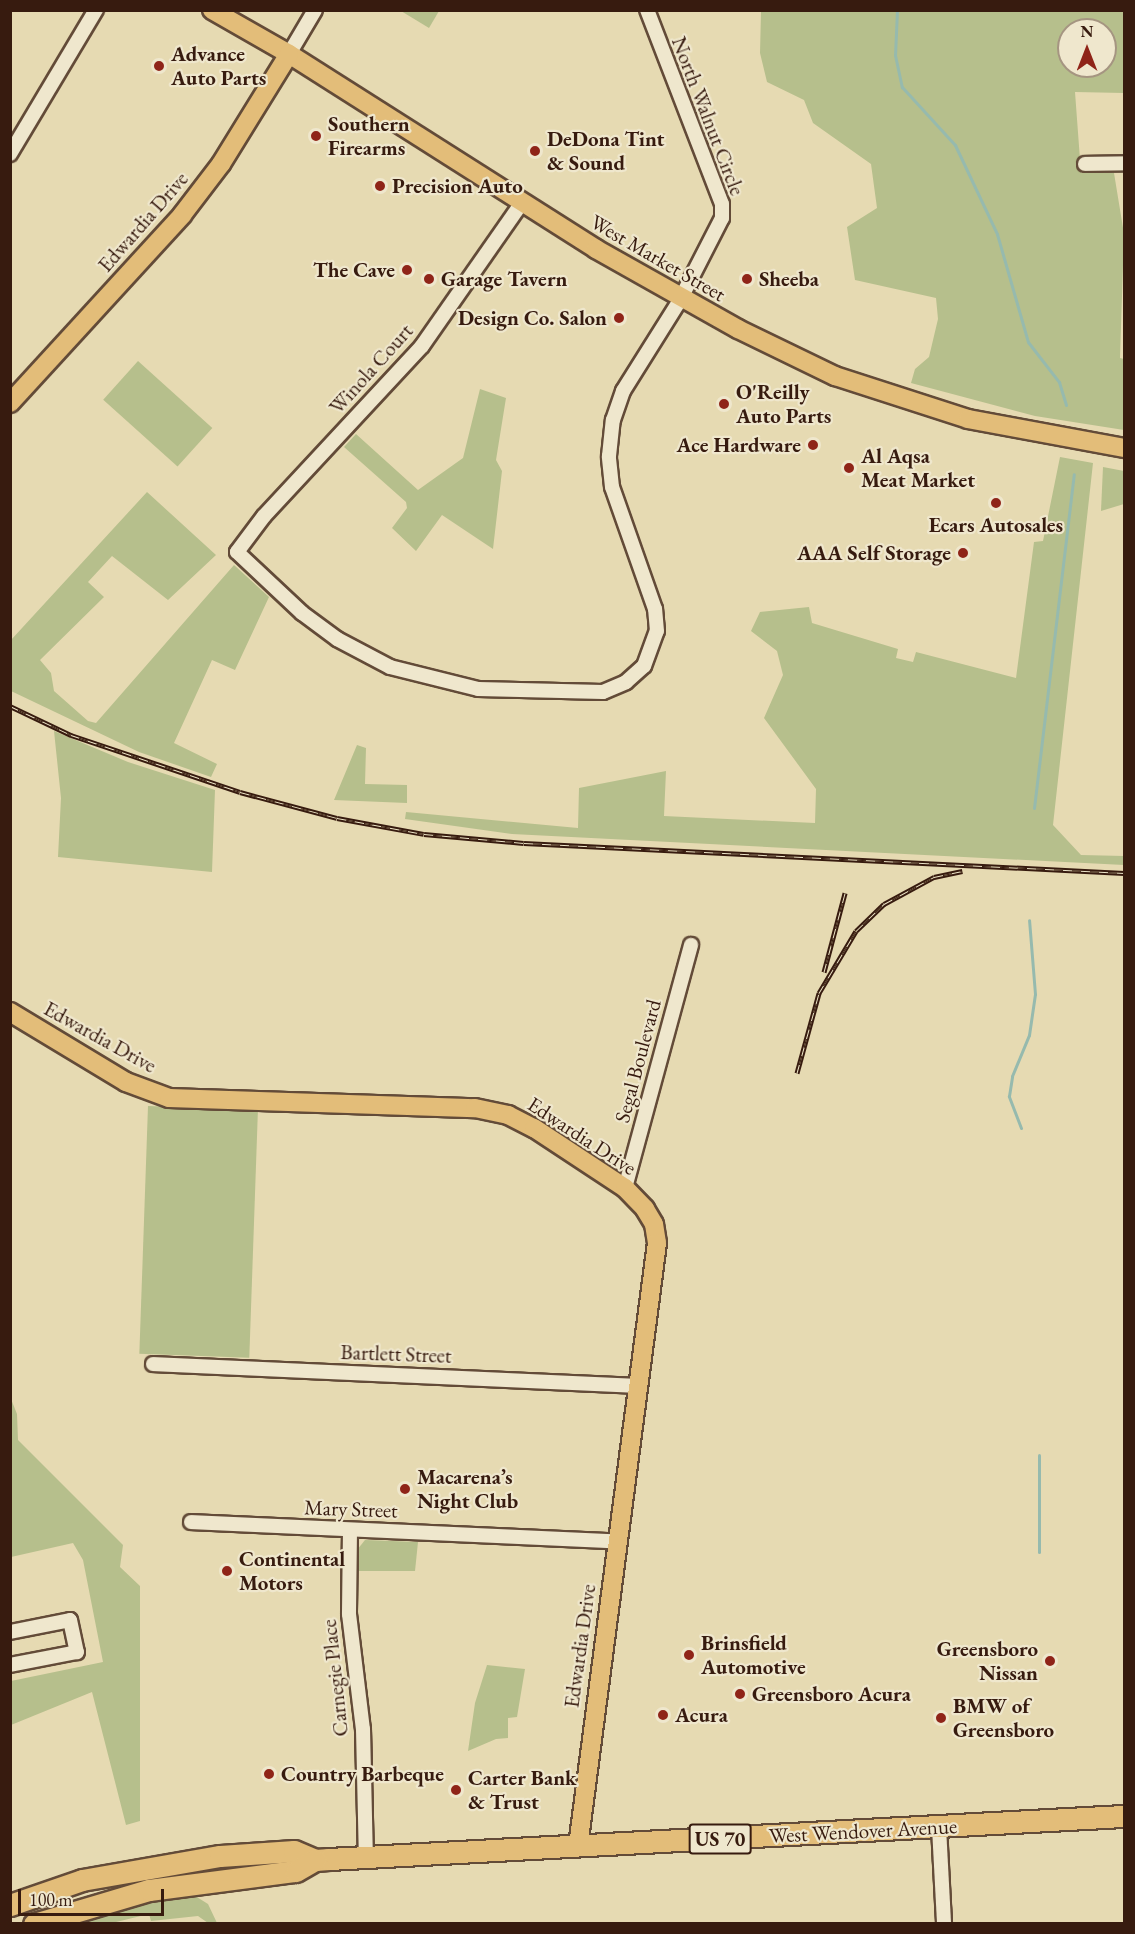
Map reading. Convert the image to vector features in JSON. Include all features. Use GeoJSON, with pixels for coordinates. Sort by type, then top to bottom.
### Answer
{"type":"FeatureCollection","features":[{"type":"Feature","properties":{"kind":"highway","name":"West Wendover Avenue"},"geometry":{"type":"LineString","coordinates":[[10,1905],[82,1880],[187,1860],[294,1851],[315,1860],[1125,1816]]}},
{"type":"Feature","properties":{"kind":"highway","name":"West Wendover Avenue"},"geometry":{"type":"LineString","coordinates":[[34,1923],[149,1890],[296,1871],[315,1860]]}},
{"type":"Feature","properties":{"kind":"main road","name":"West Market Street"},"geometry":{"type":"LineString","coordinates":[[212,10],[289,54],[521,204],[680,300],[835,376],[968,419],[1125,448]]}},
{"type":"Feature","properties":{"kind":"main road","name":"Edwardia Drive"},"geometry":{"type":"LineString","coordinates":[[10,403],[182,215],[221,164],[289,54]]}},
{"type":"Feature","properties":{"kind":"main road","name":"Edwardia Drive"},"geometry":{"type":"LineString","coordinates":[[10,1012],[126,1082],[170,1098],[475,1108],[508,1115],[534,1128],[625,1188],[654,1224],[657,1243],[578,1846]]}},
{"type":"Feature","properties":{"kind":"street"},"geometry":{"type":"LineString","coordinates":[[10,154],[96,10]]}},
{"type":"Feature","properties":{"kind":"street"},"geometry":{"type":"LineString","coordinates":[[289,54],[315,10]]}},
{"type":"Feature","properties":{"kind":"street","name":"North Walnut Circle"},"geometry":{"type":"LineString","coordinates":[[237,552],[302,613],[337,639],[390,667],[423,678],[478,689],[567,693],[603,692],[626,682],[649,657],[657,623],[612,487],[610,431],[623,391],[680,300],[722,218],[722,204],[647,10]]}},
{"type":"Feature","properties":{"kind":"street"},"geometry":{"type":"LineString","coordinates":[[1085,164],[1125,163]]}},
{"type":"Feature","properties":{"kind":"street","name":"Winola Court"},"geometry":{"type":"LineString","coordinates":[[237,552],[264,516],[422,346],[521,204]]}},
{"type":"Feature","properties":{"kind":"street","name":"Segal Boulevard"},"geometry":{"type":"LineString","coordinates":[[625,1188],[691,945]]}},
{"type":"Feature","properties":{"kind":"street","name":"Bartlett Street"},"geometry":{"type":"LineString","coordinates":[[153,1364],[638,1386]]}},
{"type":"Feature","properties":{"kind":"street","name":"Mary Street"},"geometry":{"type":"LineString","coordinates":[[191,1522],[617,1541]]}},
{"type":"Feature","properties":{"kind":"street","name":"Carnegie Place"},"geometry":{"type":"LineString","coordinates":[[350,1530],[349,1614],[363,1729],[366,1857]]}},
{"type":"Feature","properties":{"kind":"street"},"geometry":{"type":"LineString","coordinates":[[10,1632],[70,1620],[77,1652],[10,1665]]}},
{"type":"Feature","properties":{"kind":"street"},"geometry":{"type":"LineString","coordinates":[[939,1827],[944,1923]]}},
{"type":"Feature","properties":{"kind":"green space"},"geometry":{"type":"Polygon","coordinates":[[[401,11],[439,11],[429,28],[401,11]]]}},
{"type":"Feature","properties":{"kind":"green space"},"geometry":{"type":"Polygon","coordinates":[[[761,11],[1124,11],[1124,93],[1075,92],[1081,173],[1114,173],[1124,234],[1120,358],[1124,359],[1124,430],[1035,416],[911,383],[915,369],[929,357],[938,319],[936,298],[855,280],[847,227],[877,208],[871,164],[813,123],[804,100],[767,82],[760,53],[761,11]]]}},
{"type":"Feature","properties":{"kind":"green space"},"geometry":{"type":"Polygon","coordinates":[[[138,361],[212,428],[178,467],[103,400],[138,361]]]}},
{"type":"Feature","properties":{"kind":"green space"},"geometry":{"type":"Polygon","coordinates":[[[480,389],[506,398],[496,460],[502,471],[493,549],[442,515],[416,551],[392,528],[407,508],[406,502],[344,447],[356,434],[418,490],[463,458],[480,389]]]}},
{"type":"Feature","properties":{"kind":"green space"},"geometry":{"type":"Polygon","coordinates":[[[1060,457],[1093,463],[1053,825],[1081,855],[1124,856],[1124,865],[512,834],[405,819],[406,812],[578,828],[579,788],[666,771],[664,816],[815,823],[816,789],[764,718],[783,675],[777,651],[751,631],[760,612],[809,607],[812,623],[898,649],[896,658],[913,662],[916,652],[1016,678],[1034,542],[1043,541],[1060,457]]]}},
{"type":"Feature","properties":{"kind":"green space"},"geometry":{"type":"Polygon","coordinates":[[[1103,467],[1124,471],[1124,504],[1101,511],[1103,467]]]}},
{"type":"Feature","properties":{"kind":"green space"},"geometry":{"type":"Polygon","coordinates":[[[147,492],[216,555],[168,600],[112,556],[88,582],[104,597],[40,660],[51,673],[54,691],[88,721],[96,723],[234,565],[269,597],[235,670],[212,660],[174,743],[217,764],[211,777],[139,752],[11,691],[11,640],[147,492]]]}},
{"type":"Feature","properties":{"kind":"green space"},"geometry":{"type":"Polygon","coordinates":[[[54,731],[128,762],[215,790],[212,872],[58,857],[61,798],[54,731]]]}},
{"type":"Feature","properties":{"kind":"green space"},"geometry":{"type":"Polygon","coordinates":[[[357,745],[366,748],[365,784],[407,785],[407,803],[334,800],[357,745]]]}},
{"type":"Feature","properties":{"kind":"green space"},"geometry":{"type":"Polygon","coordinates":[[[148,1106],[258,1110],[249,1358],[139,1354],[148,1106]]]}},
{"type":"Feature","properties":{"kind":"green space"},"geometry":{"type":"Polygon","coordinates":[[[11,1399],[17,1414],[18,1440],[123,1545],[120,1567],[140,1586],[140,1821],[126,1825],[92,1692],[11,1725],[11,1681],[103,1662],[83,1560],[73,1543],[11,1557],[11,1399]]]}},
{"type":"Feature","properties":{"kind":"green space"},"geometry":{"type":"Polygon","coordinates":[[[365,1540],[418,1542],[415,1571],[356,1571],[357,1550],[365,1540]]]}},
{"type":"Feature","properties":{"kind":"green space"},"geometry":{"type":"Polygon","coordinates":[[[487,1665],[525,1669],[517,1717],[508,1718],[508,1738],[496,1739],[468,1751],[475,1703],[487,1665]]]}},
{"type":"Feature","properties":{"kind":"green space"},"geometry":{"type":"Polygon","coordinates":[[[192,1894],[208,1904],[217,1923],[208,1923],[198,1916],[151,1921],[149,1914],[112,1923],[58,1924],[192,1894]]]}},
{"type":"Feature","properties":{"kind":"waterway"},"geometry":{"type":"LineString","coordinates":[[897,10],[895,55],[902,87],[955,145],[997,234],[1028,342],[1059,382],[1066,405]]}},
{"type":"Feature","properties":{"kind":"waterway"},"geometry":{"type":"LineString","coordinates":[[1034,808],[1074,474]]}},
{"type":"Feature","properties":{"kind":"waterway"},"geometry":{"type":"LineString","coordinates":[[1021,1128],[1009,1096],[1012,1076],[1029,1035],[1035,994],[1029,920]]}},
{"type":"Feature","properties":{"kind":"waterway"},"geometry":{"type":"LineString","coordinates":[[1039,1455],[1039,1552]]}},
{"type":"Feature","properties":{"kind":"railway"},"geometry":{"type":"LineString","coordinates":[[10,706],[71,735],[240,792],[337,818],[424,834],[524,843],[1124,873]]}},
{"type":"Feature","properties":{"kind":"railway"},"geometry":{"type":"LineString","coordinates":[[797,1073],[819,993],[856,931],[884,904],[934,877],[962,871]]}},
{"type":"Feature","properties":{"kind":"railway"},"geometry":{"type":"LineString","coordinates":[[824,972],[845,893]]}},
{"type":"Feature","properties":{"kind":"place","name":"Advance Auto Parts"},"geometry":{"type":"Point","coordinates":[159,66]}},
{"type":"Feature","properties":{"kind":"place","name":"Southern Firearms"},"geometry":{"type":"Point","coordinates":[316,136]}},
{"type":"Feature","properties":{"kind":"place","name":"DeDona Tint & Sound"},"geometry":{"type":"Point","coordinates":[535,151]}},
{"type":"Feature","properties":{"kind":"place","name":"Precision Auto"},"geometry":{"type":"Point","coordinates":[380,186]}},
{"type":"Feature","properties":{"kind":"place","name":"The Cave"},"geometry":{"type":"Point","coordinates":[407,270]}},
{"type":"Feature","properties":{"kind":"place","name":"Garage Tavern"},"geometry":{"type":"Point","coordinates":[429,279]}},
{"type":"Feature","properties":{"kind":"place","name":"Sheeba"},"geometry":{"type":"Point","coordinates":[747,279]}},
{"type":"Feature","properties":{"kind":"place","name":"Design Co. Salon"},"geometry":{"type":"Point","coordinates":[619,318]}},
{"type":"Feature","properties":{"kind":"place","name":"O'Reilly Auto Parts"},"geometry":{"type":"Point","coordinates":[724,404]}},
{"type":"Feature","properties":{"kind":"place","name":"Ace Hardware"},"geometry":{"type":"Point","coordinates":[813,445]}},
{"type":"Feature","properties":{"kind":"place","name":"Al Aqsa Meat Market"},"geometry":{"type":"Point","coordinates":[849,468]}},
{"type":"Feature","properties":{"kind":"place","name":"Ecars Autosales"},"geometry":{"type":"Point","coordinates":[996,503]}},
{"type":"Feature","properties":{"kind":"place","name":"AAA Self Storage"},"geometry":{"type":"Point","coordinates":[963,553]}},
{"type":"Feature","properties":{"kind":"place","name":"Macarena’s Night Club"},"geometry":{"type":"Point","coordinates":[405,1489]}},
{"type":"Feature","properties":{"kind":"place","name":"Continental Motors"},"geometry":{"type":"Point","coordinates":[227,1571]}},
{"type":"Feature","properties":{"kind":"place","name":"Brinsfield Automotive"},"geometry":{"type":"Point","coordinates":[689,1655]}},
{"type":"Feature","properties":{"kind":"place","name":"Greensboro Nissan"},"geometry":{"type":"Point","coordinates":[1050,1661]}},
{"type":"Feature","properties":{"kind":"place","name":"Greensboro Acura"},"geometry":{"type":"Point","coordinates":[740,1694]}},
{"type":"Feature","properties":{"kind":"place","name":"Acura"},"geometry":{"type":"Point","coordinates":[663,1715]}},
{"type":"Feature","properties":{"kind":"place","name":"BMW of Greensboro"},"geometry":{"type":"Point","coordinates":[941,1718]}},
{"type":"Feature","properties":{"kind":"place","name":"Country Barbeque"},"geometry":{"type":"Point","coordinates":[269,1774]}},
{"type":"Feature","properties":{"kind":"place","name":"Carter Bank & Trust"},"geometry":{"type":"Point","coordinates":[456,1790]}}]}
